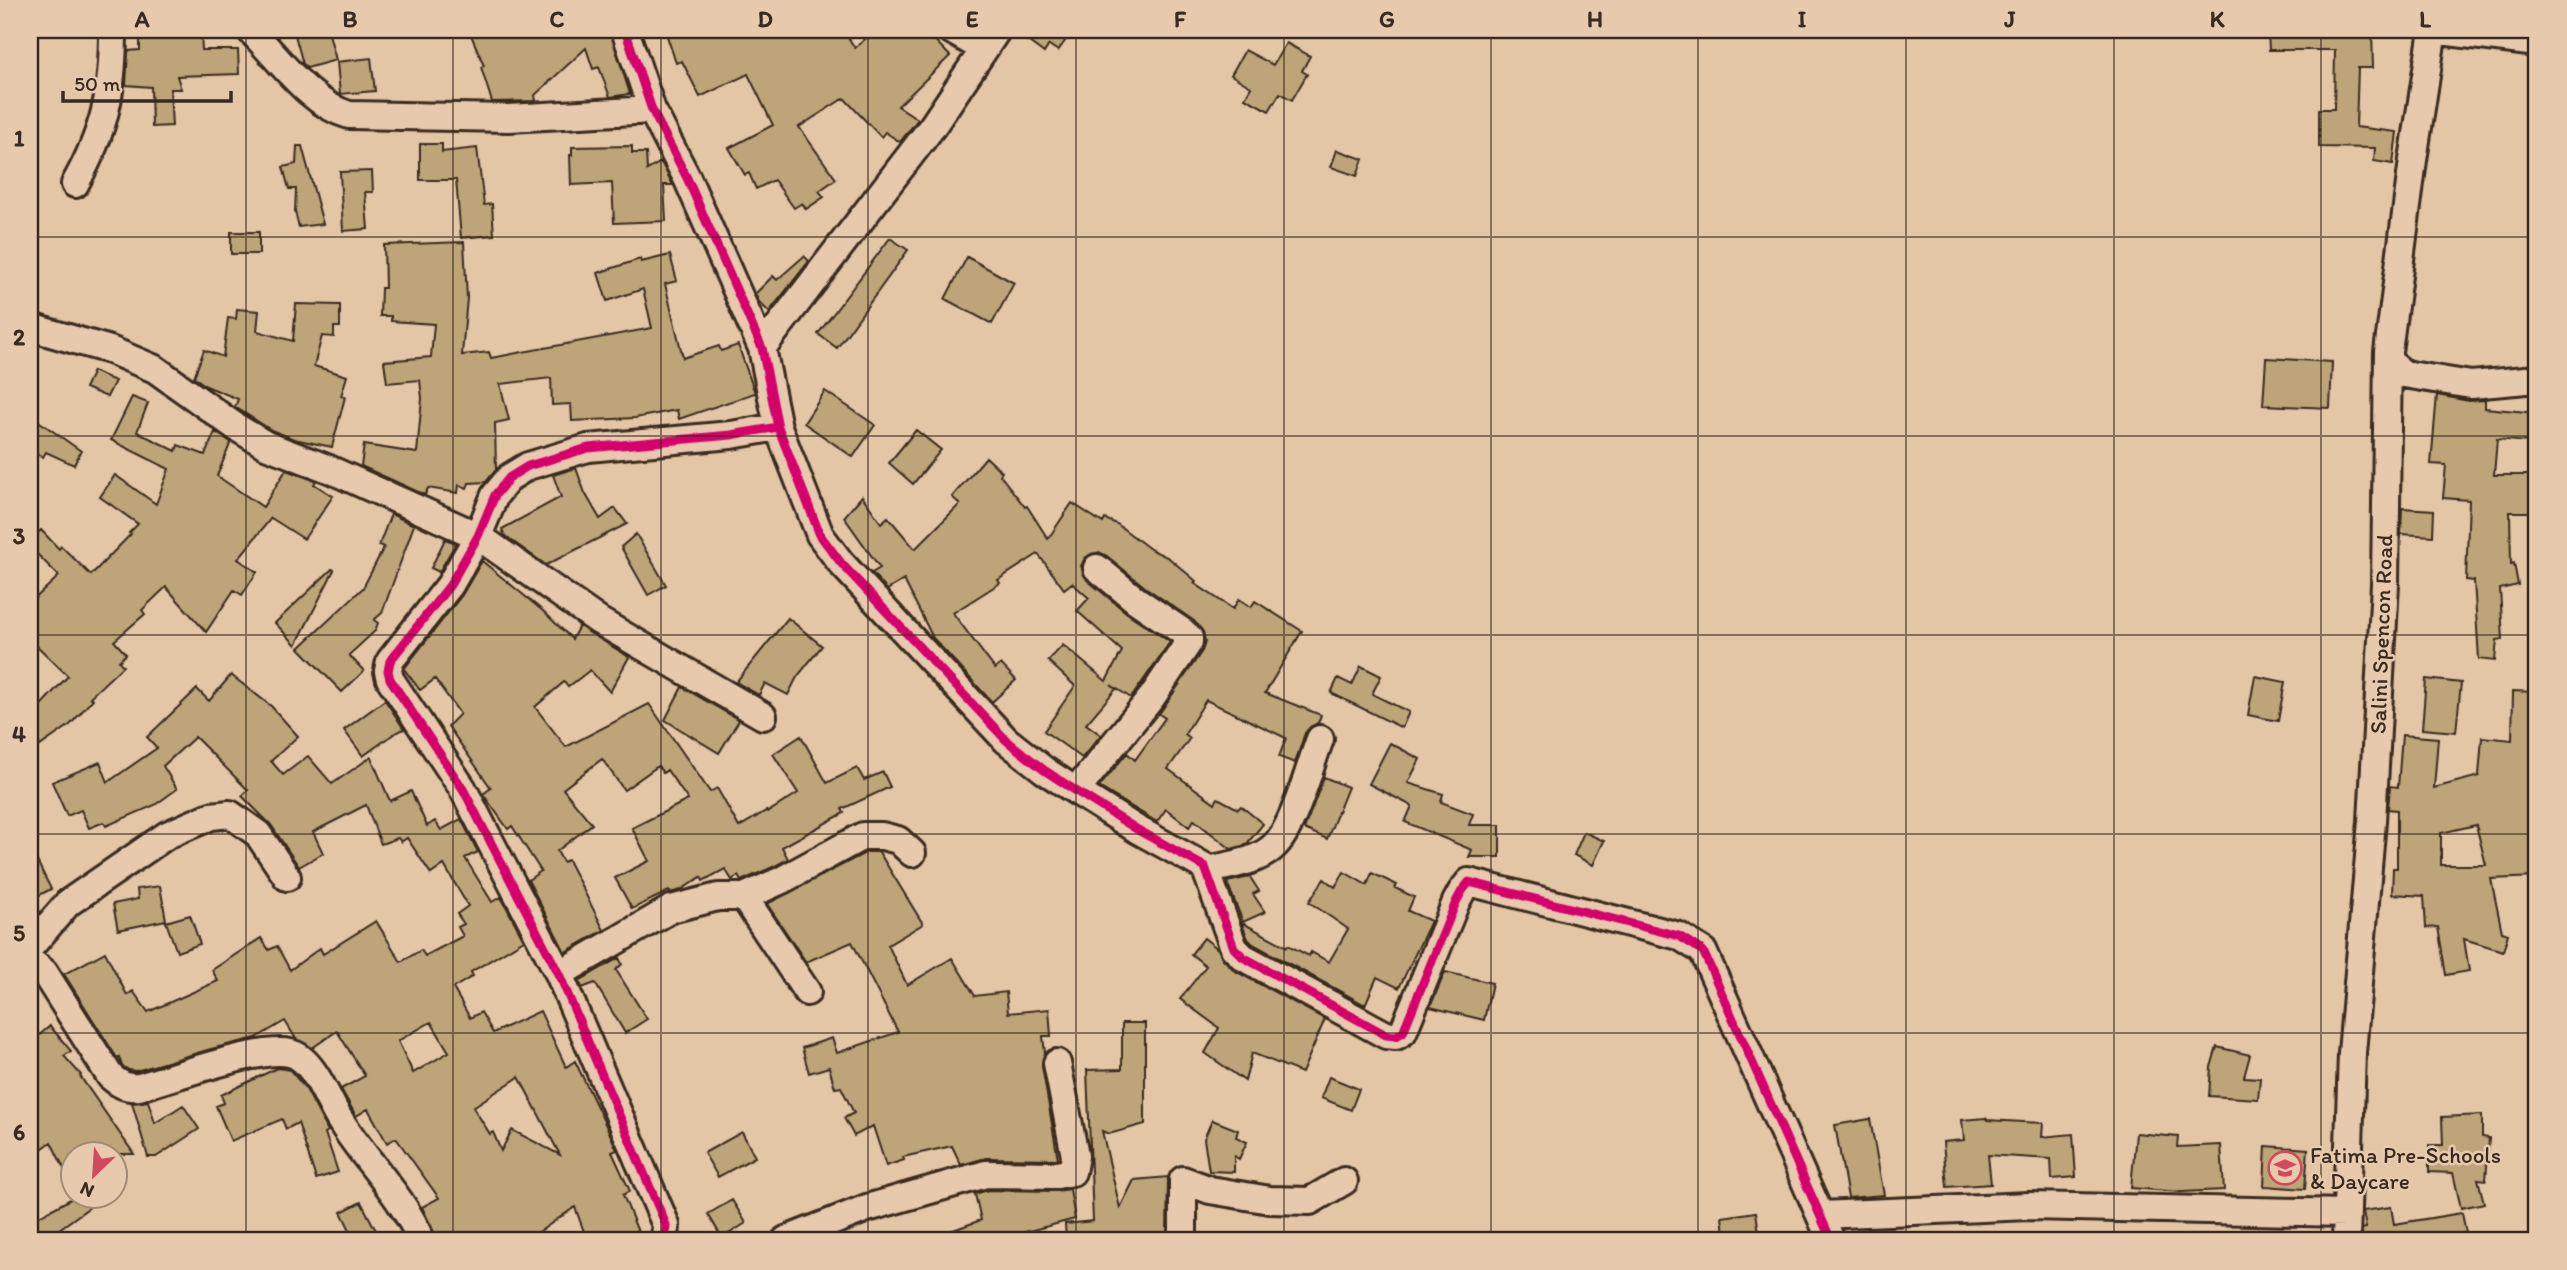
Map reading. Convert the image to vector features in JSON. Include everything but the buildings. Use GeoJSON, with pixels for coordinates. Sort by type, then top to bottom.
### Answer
{"type":"FeatureCollection","features":[{"type":"Feature","properties":{"kind":"street"},"geometry":{"type":"LineString","coordinates":[[75,184],[101,130],[113,66],[113,30]]}},
{"type":"Feature","properties":{"kind":"street"},"geometry":{"type":"LineString","coordinates":[[250,30],[319,102],[334,111],[349,115],[509,118],[652,110]]}},
{"type":"Feature","properties":{"kind":"street"},"geometry":{"type":"LineString","coordinates":[[625,30],[652,110],[687,178],[762,348],[778,427],[820,535],[841,563],[1006,740],[1076,791],[1208,870],[1234,948],[1243,957],[1387,1035],[1396,1036],[1403,1032],[1456,902],[1469,882],[1679,936],[1694,943],[1703,951],[1831,1240]]}},
{"type":"Feature","properties":{"kind":"street"},"geometry":{"type":"LineString","coordinates":[[762,348],[932,127],[991,39],[951,30]]}},
{"type":"Feature","properties":{"kind":"street"},"geometry":{"type":"LineString","coordinates":[[2433,30],[2537,43]]}},
{"type":"Feature","properties":{"kind":"street","name":"Salini Spencon Road"},"geometry":{"type":"LineString","coordinates":[[2346,1240],[2352,1053],[2372,821],[2383,625],[2388,361],[2413,160],[2433,30]]}},
{"type":"Feature","properties":{"kind":"street"},"geometry":{"type":"LineString","coordinates":[[30,327],[110,350],[155,369],[236,427],[266,444],[329,469],[478,536],[599,621],[763,716]]}},
{"type":"Feature","properties":{"kind":"street"},"geometry":{"type":"LineString","coordinates":[[2388,361],[2404,374],[2471,384],[2537,379]]}},
{"type":"Feature","properties":{"kind":"street"},"geometry":{"type":"LineString","coordinates":[[666,1240],[666,1226],[559,974],[463,789],[390,679],[388,671],[390,661],[450,585],[478,536],[495,495],[510,477],[528,466],[588,448],[731,435],[778,427]]}},
{"type":"Feature","properties":{"kind":"street"},"geometry":{"type":"LineString","coordinates":[[1076,791],[1152,697],[1189,642],[1183,632],[1136,600],[1097,568]]}},
{"type":"Feature","properties":{"kind":"street"},"geometry":{"type":"LineString","coordinates":[[1208,870],[1251,859],[1275,846],[1289,821],[1320,739]]}},
{"type":"Feature","properties":{"kind":"street"},"geometry":{"type":"LineString","coordinates":[[30,947],[68,903],[167,835],[211,816],[230,814],[258,834],[287,877]]}},
{"type":"Feature","properties":{"kind":"street"},"geometry":{"type":"LineString","coordinates":[[559,974],[671,909],[718,897],[744,897],[782,880],[863,836],[882,835],[898,841],[912,853]]}},
{"type":"Feature","properties":{"kind":"street"},"geometry":{"type":"LineString","coordinates":[[744,897],[807,992]]}},
{"type":"Feature","properties":{"kind":"street"},"geometry":{"type":"LineString","coordinates":[[30,961],[44,972],[110,1076],[119,1084],[139,1087],[275,1051],[293,1053],[303,1060],[340,1121],[388,1186],[421,1240]]}},
{"type":"Feature","properties":{"kind":"street"},"geometry":{"type":"LineString","coordinates":[[786,1240],[867,1208],[986,1174],[1057,1175],[1072,1172],[1075,1156],[1057,1063]]}},
{"type":"Feature","properties":{"kind":"street"},"geometry":{"type":"LineString","coordinates":[[1183,1240],[1183,1180],[1210,1190],[1270,1200],[1310,1202],[1344,1181]]}},
{"type":"Feature","properties":{"kind":"street"},"geometry":{"type":"LineString","coordinates":[[1820,1215],[2029,1206],[2345,1213]]}},
{"type":"Feature","properties":{"kind":"cycle path"},"geometry":{"type":"LineString","coordinates":[[625,30],[652,110],[687,178],[762,348],[778,427],[731,435],[588,448],[528,466],[510,477],[495,495],[478,536],[450,585],[390,661],[388,671],[390,679],[463,789],[559,974],[666,1225],[665,1240]]}},
{"type":"Feature","properties":{"kind":"cycle path"},"geometry":{"type":"LineString","coordinates":[[778,427],[820,535],[841,563],[1006,740],[1076,791],[1138,830],[1205,867],[1234,948],[1243,957],[1386,1035],[1396,1036],[1403,1032],[1456,902],[1469,882],[1679,936],[1703,951],[1831,1240]]}},
{"type":"Feature","properties":{"kind":"place","name":"Fatima Pre-Schools & Daycare"},"geometry":{"type":"Point","coordinates":[2285,1168]}}]}
